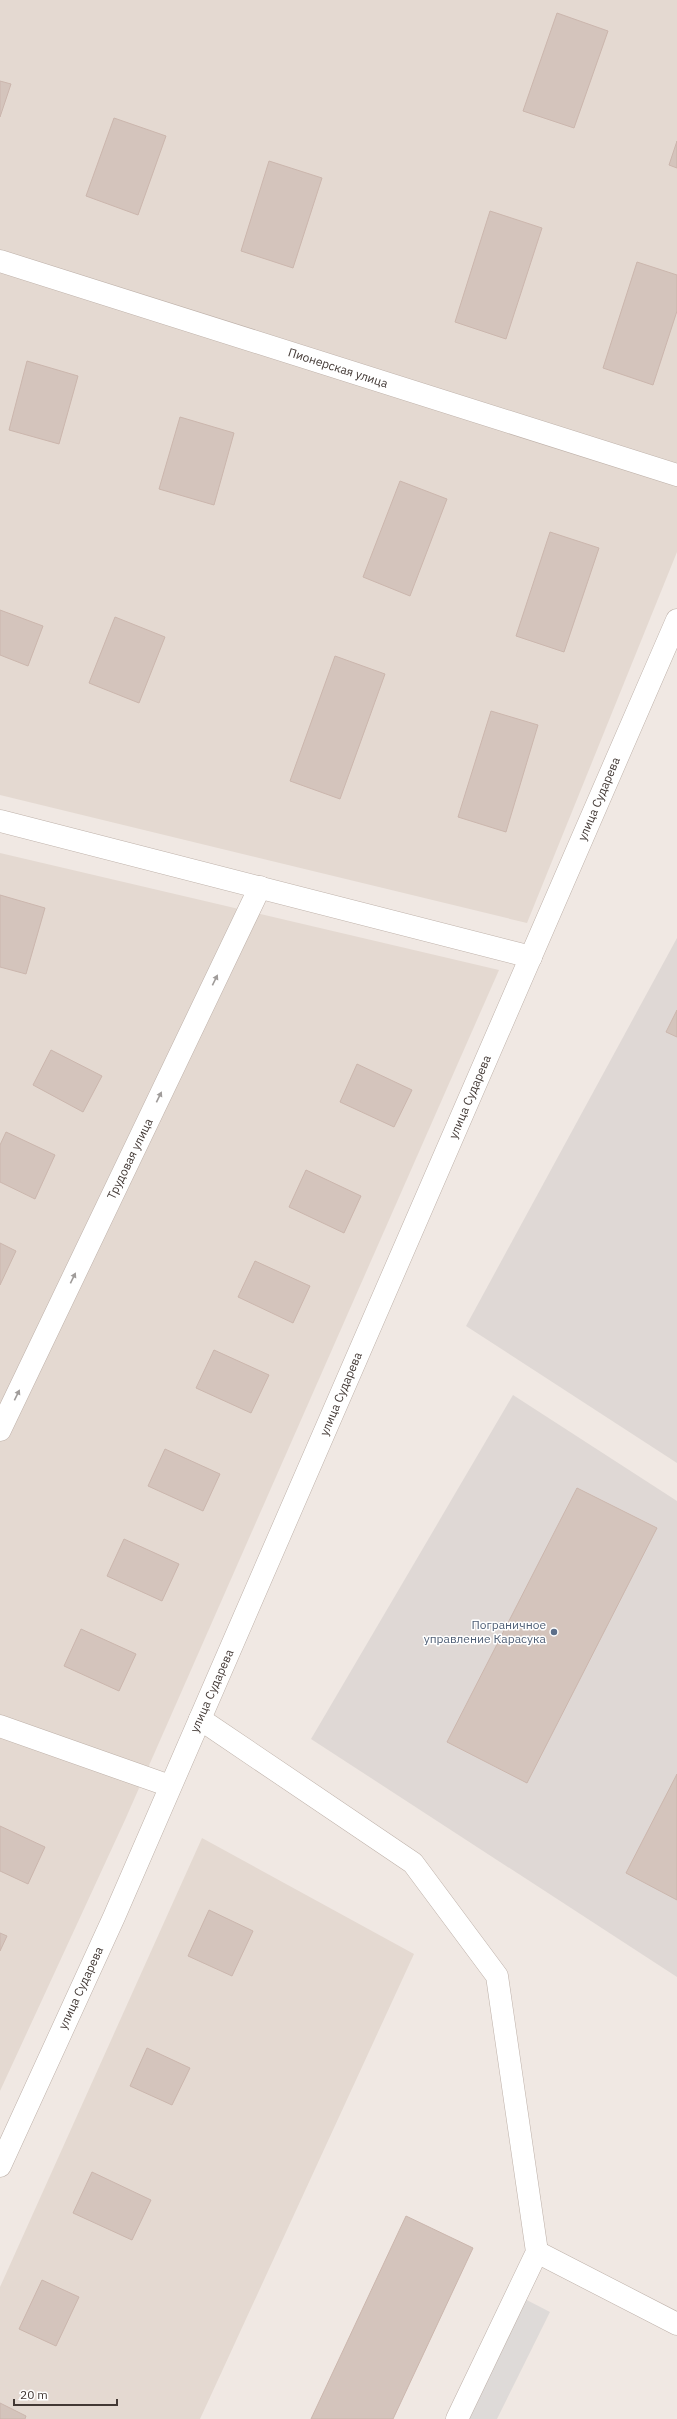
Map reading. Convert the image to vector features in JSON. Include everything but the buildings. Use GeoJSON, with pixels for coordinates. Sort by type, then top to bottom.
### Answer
{"type":"FeatureCollection","features":[{"type":"Feature","properties":{"kind":"street","name":"Пионерская улица"},"geometry":{"type":"LineString","coordinates":[[0,261],[677,475]]}},
{"type":"Feature","properties":{"kind":"street","name":"улица Сударева"},"geometry":{"type":"LineString","coordinates":[[0,2166],[114,1917],[677,620]]}},
{"type":"Feature","properties":{"kind":"street"},"geometry":{"type":"LineString","coordinates":[[0,821],[531,957]]}},
{"type":"Feature","properties":{"kind":"street","name":"Трудовая улица"},"geometry":{"type":"LineString","coordinates":[[0,1430],[260,887]]}},
{"type":"Feature","properties":{"kind":"street"},"geometry":{"type":"LineString","coordinates":[[200,1719],[413,1863],[497,1976],[537,2252],[457,2419]]}},
{"type":"Feature","properties":{"kind":"street"},"geometry":{"type":"LineString","coordinates":[[0,1726],[170,1786]]}},
{"type":"Feature","properties":{"kind":"street"},"geometry":{"type":"LineString","coordinates":[[537,2252],[677,2324]]}},
{"type":"Feature","properties":{"kind":"shaded area"},"geometry":{"type":"Polygon","coordinates":[[[0,0],[677,0],[677,552],[527,923],[0,795],[0,0]]]}},
{"type":"Feature","properties":{"kind":"shaded area"},"geometry":{"type":"Polygon","coordinates":[[[0,853],[499,970],[125,1820],[0,2091],[0,853]]]}},
{"type":"Feature","properties":{"kind":"shaded area"},"geometry":{"type":"Polygon","coordinates":[[[677,938],[677,1463],[466,1326],[677,938]]]}},
{"type":"Feature","properties":{"kind":"shaded area"},"geometry":{"type":"Polygon","coordinates":[[[513,1395],[677,1501],[677,1977],[311,1739],[513,1395]]]}},
{"type":"Feature","properties":{"kind":"shaded area"},"geometry":{"type":"Polygon","coordinates":[[[202,1838],[414,1954],[200,2419],[0,2419],[0,2287],[202,1838]]]}},
{"type":"Feature","properties":{"kind":"shaded area"},"geometry":{"type":"Polygon","coordinates":[[[517,2295],[550,2312],[497,2419],[457,2419],[517,2295]]]}},
{"type":"Feature","properties":{"kind":"place","name":"Пограничное управление Карасука"},"geometry":{"type":"Point","coordinates":[554,1632]}}]}
